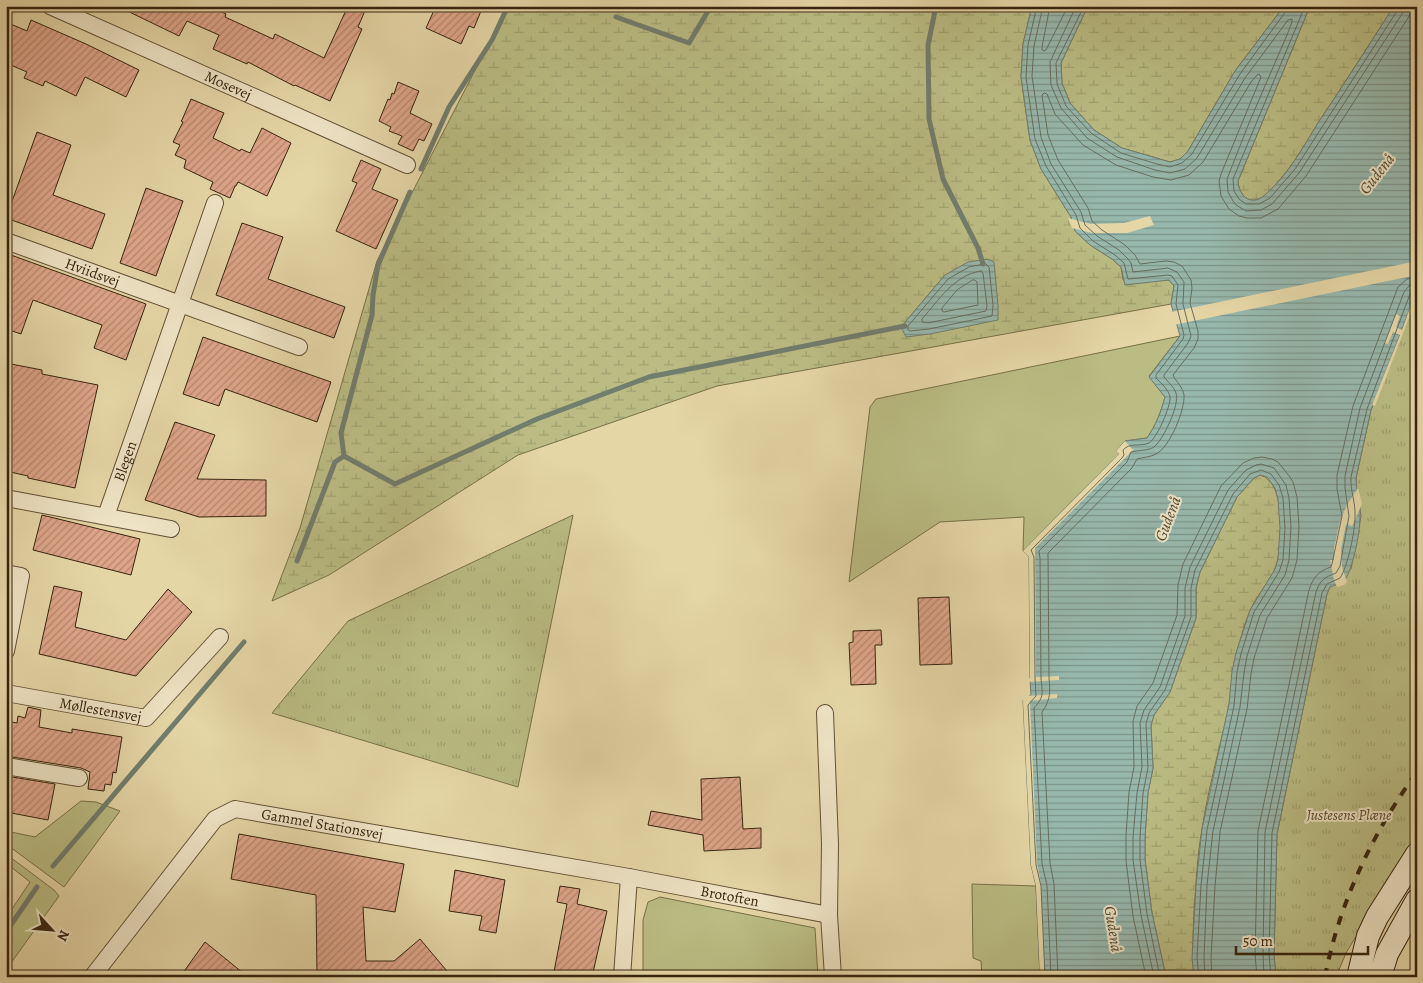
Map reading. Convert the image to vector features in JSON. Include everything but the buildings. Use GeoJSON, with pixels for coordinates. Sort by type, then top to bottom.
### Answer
{"type":"FeatureCollection","features":[{"type":"Feature","properties":{"kind":"main road"},"geometry":{"type":"LineString","coordinates":[[1358,977],[1368,936],[1377,917],[1417,854]]}},
{"type":"Feature","properties":{"kind":"main road"},"geometry":{"type":"LineString","coordinates":[[1380,977],[1387,954],[1417,900]]}},
{"type":"Feature","properties":{"kind":"street","name":"Mosevej"},"geometry":{"type":"LineString","coordinates":[[50,6],[407,164]]}},
{"type":"Feature","properties":{"kind":"street"},"geometry":{"type":"LineString","coordinates":[[181,303],[215,203]]}},
{"type":"Feature","properties":{"kind":"street","name":"Hviidsvej"},"geometry":{"type":"LineString","coordinates":[[6,241],[299,347]]}},
{"type":"Feature","properties":{"kind":"street","name":"Blegen"},"geometry":{"type":"LineString","coordinates":[[106,516],[181,303]]}},
{"type":"Feature","properties":{"kind":"street"},"geometry":{"type":"LineString","coordinates":[[7,503],[106,516],[171,529]]}},
{"type":"Feature","properties":{"kind":"street"},"geometry":{"type":"LineString","coordinates":[[6,651],[14,574]]}},
{"type":"Feature","properties":{"kind":"street","name":"Møllestensvej"},"geometry":{"type":"LineString","coordinates":[[6,693],[146,718],[220,637]]}},
{"type":"Feature","properties":{"kind":"street"},"geometry":{"type":"LineString","coordinates":[[825,713],[830,844],[829,915],[833,977]]}},
{"type":"Feature","properties":{"kind":"street"},"geometry":{"type":"LineString","coordinates":[[6,766],[79,778]]}},
{"type":"Feature","properties":{"kind":"street","name":"Gammel Stationsvej"},"geometry":{"type":"LineString","coordinates":[[92,977],[215,820],[235,809],[629,877]]}},
{"type":"Feature","properties":{"kind":"street"},"geometry":{"type":"LineString","coordinates":[[622,977],[629,877]]}},
{"type":"Feature","properties":{"kind":"street","name":"Brotoften"},"geometry":{"type":"LineString","coordinates":[[629,877],[829,915]]}},
{"type":"Feature","properties":{"kind":"green space"},"geometry":{"type":"Polygon","coordinates":[[[508,6],[1032,6],[1023,44],[1021,77],[1030,140],[1041,169],[1071,217],[1075,231],[1090,245],[1121,267],[1123,280],[1169,280],[1174,286],[1171,304],[717,386],[518,455],[329,575],[272,601],[300,528],[377,261],[508,6]],[[945,275],[901,327],[998,305],[945,275]]]}},
{"type":"Feature","properties":{"kind":"green space"},"geometry":{"type":"Polygon","coordinates":[[[1090,6],[1284,6],[1235,71],[1188,151],[1180,159],[1170,162],[1122,148],[1094,130],[1070,103],[1062,83],[1061,63],[1085,12],[1090,6]]]}},
{"type":"Feature","properties":{"kind":"green space"},"geometry":{"type":"Polygon","coordinates":[[[1310,6],[1394,6],[1288,170],[1274,187],[1261,198],[1256,200],[1248,199],[1241,192],[1238,181],[1310,6]]]}},
{"type":"Feature","properties":{"kind":"green space","name":"Justesens Plæne"},"geometry":{"type":"Polygon","coordinates":[[[1417,290],[1417,835],[1346,953],[1336,977],[1276,977],[1274,955],[1277,834],[1327,594],[1330,587],[1351,569],[1361,516],[1356,478],[1371,410],[1417,290]]]}},
{"type":"Feature","properties":{"kind":"green space"},"geometry":{"type":"Polygon","coordinates":[[[1180,336],[1149,376],[1165,397],[1158,418],[1147,438],[1125,441],[1119,454],[1023,551],[1024,517],[940,522],[849,582],[870,407],[876,399],[1180,336]]]}},
{"type":"Feature","properties":{"kind":"green space"},"geometry":{"type":"Polygon","coordinates":[[[1260,475],[1268,480],[1274,488],[1278,499],[1280,537],[1278,558],[1270,579],[1253,604],[1235,658],[1228,711],[1207,800],[1199,850],[1193,928],[1194,977],[1166,977],[1152,913],[1145,860],[1148,793],[1153,768],[1151,725],[1154,715],[1170,692],[1196,618],[1196,588],[1200,572],[1237,497],[1254,478],[1260,475]]]}},
{"type":"Feature","properties":{"kind":"green space"},"geometry":{"type":"Polygon","coordinates":[[[573,515],[518,787],[272,713],[348,621],[573,515]]]}},
{"type":"Feature","properties":{"kind":"green space"},"geometry":{"type":"Polygon","coordinates":[[[81,801],[96,802],[120,811],[64,887],[6,844],[6,831],[35,837],[81,801]]]}},
{"type":"Feature","properties":{"kind":"green space"},"geometry":{"type":"Polygon","coordinates":[[[6,854],[54,890],[59,896],[6,970],[6,918],[30,882],[6,863],[6,854]]]}},
{"type":"Feature","properties":{"kind":"green space"},"geometry":{"type":"Polygon","coordinates":[[[972,884],[1036,886],[1040,977],[982,977],[981,961],[973,958],[972,884]]]}},
{"type":"Feature","properties":{"kind":"green space"},"geometry":{"type":"Polygon","coordinates":[[[660,897],[815,928],[818,977],[643,977],[643,920],[648,902],[660,897]]]}},
{"type":"Feature","properties":{"kind":"water","name":"Gudenå"},"geometry":{"type":"Polygon","coordinates":[[[1032,6],[1090,6],[1085,12],[1061,63],[1062,83],[1070,103],[1094,130],[1122,148],[1170,162],[1180,159],[1188,151],[1235,71],[1284,6],[1310,6],[1238,181],[1244,196],[1248,199],[1256,200],[1274,187],[1288,170],[1394,6],[1417,6],[1417,290],[1371,410],[1356,478],[1360,512],[1359,532],[1355,551],[1344,582],[1330,587],[1327,594],[1277,834],[1274,955],[1276,977],[1194,977],[1192,958],[1196,885],[1202,829],[1229,704],[1232,671],[1250,610],[1275,569],[1278,559],[1280,528],[1278,499],[1275,488],[1267,477],[1260,475],[1254,478],[1237,497],[1200,572],[1196,588],[1196,618],[1170,692],[1154,715],[1151,725],[1153,768],[1148,793],[1145,860],[1152,913],[1166,977],[1040,977],[1036,886],[1031,865],[1023,700],[1031,695],[1029,557],[1023,551],[1119,454],[1116,451],[1125,441],[1147,438],[1158,418],[1165,397],[1149,377],[1180,336],[1171,304],[1174,286],[1169,280],[1125,285],[1121,267],[1090,245],[1075,231],[1071,217],[1041,169],[1030,140],[1021,77],[1023,44],[1032,6]]]}},
{"type":"Feature","properties":{"kind":"water"},"geometry":{"type":"Polygon","coordinates":[[[987,259],[994,262],[998,320],[906,337],[901,327],[945,275],[968,262],[987,259]]]}},
{"type":"Feature","properties":{"kind":"pier"},"geometry":{"type":"Polygon","coordinates":[[[1150,216],[1154,225],[1127,233],[1092,233],[1072,228],[1068,218],[1091,224],[1124,223],[1150,216]]]}},
{"type":"Feature","properties":{"kind":"pier"},"geometry":{"type":"Polygon","coordinates":[[[1417,261],[1417,275],[1174,325],[1171,312],[1417,261]]]}},
{"type":"Feature","properties":{"kind":"pier"},"geometry":{"type":"Polygon","coordinates":[[[1415,294],[1417,297],[1375,406],[1372,405],[1400,335],[1393,332],[1388,344],[1384,343],[1396,314],[1400,316],[1396,327],[1402,330],[1415,294]]]}},
{"type":"Feature","properties":{"kind":"pier"},"geometry":{"type":"Polygon","coordinates":[[[1125,441],[1133,450],[1035,548],[1036,677],[1059,676],[1059,680],[1028,682],[1027,679],[1030,678],[1029,557],[1023,551],[1119,454],[1116,451],[1125,441]]]}},
{"type":"Feature","properties":{"kind":"pier"},"geometry":{"type":"Polygon","coordinates":[[[1358,488],[1362,504],[1352,526],[1346,524],[1341,549],[1342,567],[1347,582],[1337,587],[1330,560],[1334,560],[1334,548],[1340,521],[1347,505],[1358,488]]]}},
{"type":"Feature","properties":{"kind":"pier"},"geometry":{"type":"Polygon","coordinates":[[[1057,694],[1057,698],[1030,701],[1037,863],[1041,884],[1045,977],[1040,977],[1036,886],[1031,865],[1023,700],[1020,700],[1025,696],[1057,694]]]}},
{"type":"Feature","properties":{"kind":"waterway"},"geometry":{"type":"LineString","coordinates":[[421,169],[449,107],[492,40],[508,6]]}},
{"type":"Feature","properties":{"kind":"waterway"},"geometry":{"type":"LineString","coordinates":[[616,17],[689,43],[711,6]]}},
{"type":"Feature","properties":{"kind":"waterway"},"geometry":{"type":"LineString","coordinates":[[936,6],[928,45],[929,119],[943,179],[978,248],[983,264]]}},
{"type":"Feature","properties":{"kind":"waterway"},"geometry":{"type":"LineString","coordinates":[[410,192],[378,265],[372,315],[341,433],[344,456],[395,484],[537,419],[649,377],[905,326]]}},
{"type":"Feature","properties":{"kind":"waterway"},"geometry":{"type":"LineString","coordinates":[[297,561],[335,462],[344,456]]}},
{"type":"Feature","properties":{"kind":"waterway"},"geometry":{"type":"LineString","coordinates":[[53,866],[244,642]]}},
{"type":"Feature","properties":{"kind":"waterway"},"geometry":{"type":"LineString","coordinates":[[6,932],[37,887]]}},
{"type":"Feature","properties":{"kind":"railway"},"geometry":{"type":"LineString","coordinates":[[1325,977],[1339,922],[1360,869],[1386,819],[1417,772]]}}]}
